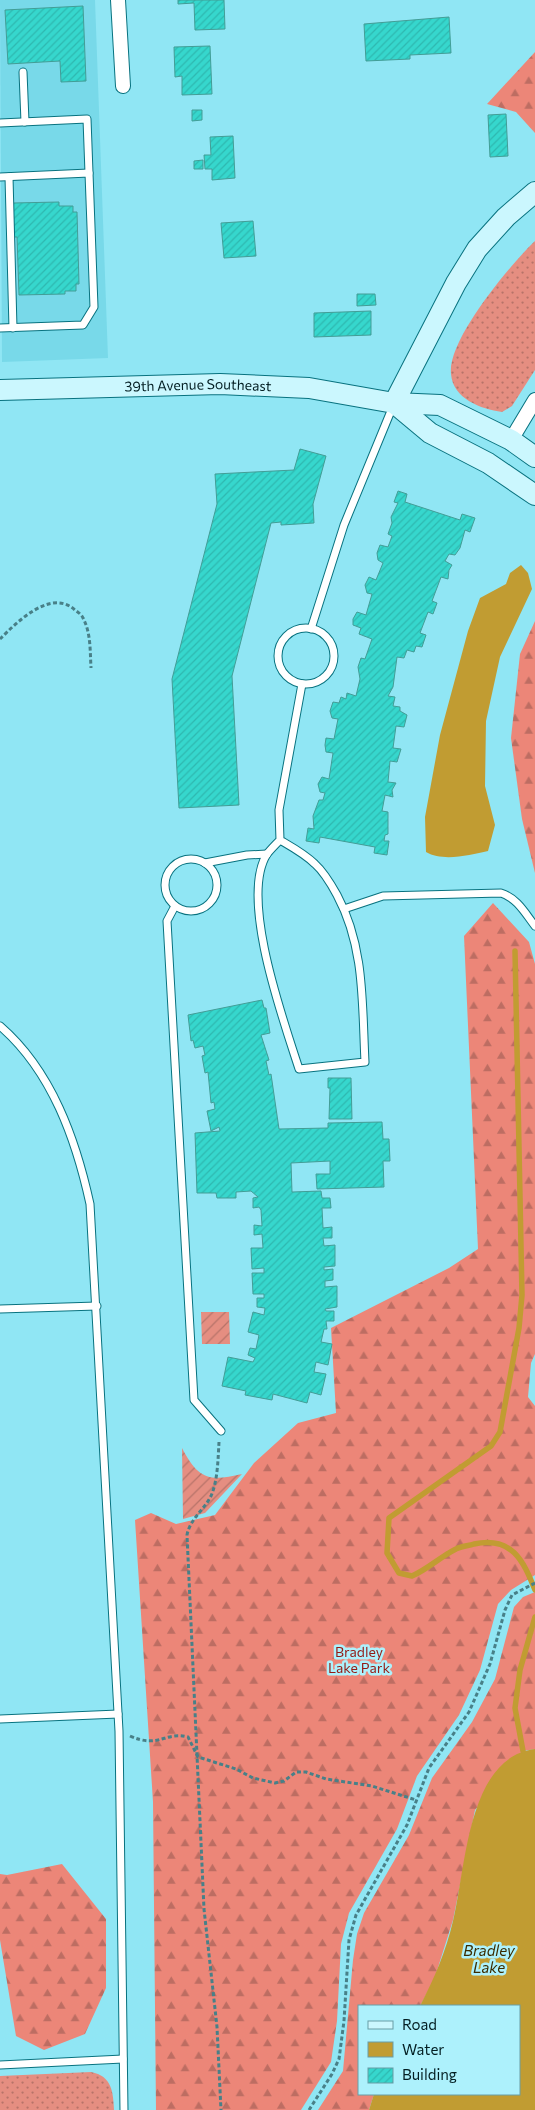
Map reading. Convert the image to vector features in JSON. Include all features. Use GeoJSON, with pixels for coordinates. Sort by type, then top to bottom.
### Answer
{"type":"FeatureCollection","features":[{"type":"Feature","properties":{"kind":"main road"},"geometry":{"type":"LineString","coordinates":[[394,403],[448,298],[477,249],[506,217],[535,192]]}},
{"type":"Feature","properties":{"kind":"main road","name":"39th Avenue Southeast"},"geometry":{"type":"LineString","coordinates":[[0,390],[272,385],[326,390],[394,403],[440,405],[511,440],[535,457]]}},
{"type":"Feature","properties":{"kind":"main road","name":"39th Avenue Southeast"},"geometry":{"type":"LineString","coordinates":[[394,403],[430,433],[488,464],[535,495]]}},
{"type":"Feature","properties":{"kind":"street"},"geometry":{"type":"LineString","coordinates":[[118,0],[122,86]]}},
{"type":"Feature","properties":{"kind":"street"},"geometry":{"type":"LineString","coordinates":[[511,440],[535,400]]}},
{"type":"Feature","properties":{"kind":"lane"},"geometry":{"type":"LineString","coordinates":[[23,72],[25,122]]}},
{"type":"Feature","properties":{"kind":"lane"},"geometry":{"type":"LineString","coordinates":[[0,123],[87,119],[94,307],[83,324],[0,328]]}},
{"type":"Feature","properties":{"kind":"lane"},"geometry":{"type":"LineString","coordinates":[[0,177],[89,173]]}},
{"type":"Feature","properties":{"kind":"lane"},"geometry":{"type":"LineString","coordinates":[[9,176],[13,328]]}},
{"type":"Feature","properties":{"kind":"lane"},"geometry":{"type":"LineString","coordinates":[[311,629],[344,525],[394,403]]}},
{"type":"Feature","properties":{"kind":"lane"},"geometry":{"type":"LineString","coordinates":[[311,629],[320,632],[327,638],[332,647],[332,666],[321,680],[302,684],[286,676],[281,669],[278,652],[286,636],[293,631],[311,629]]}},
{"type":"Feature","properties":{"kind":"lane"},"geometry":{"type":"LineString","coordinates":[[280,840],[316,864],[329,880],[344,909],[358,952],[365,1062],[299,1069],[273,984],[260,922],[259,887],[261,870],[267,854],[280,840],[279,810],[302,684]]}},
{"type":"Feature","properties":{"kind":"lane"},"geometry":{"type":"LineString","coordinates":[[205,863],[247,855],[267,854]]}},
{"type":"Feature","properties":{"kind":"lane"},"geometry":{"type":"LineString","coordinates":[[185,859],[199,860],[205,863],[216,875],[217,884],[213,900],[200,910],[183,910],[169,900],[164,884],[171,868],[185,859]]}},
{"type":"Feature","properties":{"kind":"lane"},"geometry":{"type":"LineString","coordinates":[[344,909],[383,896],[501,893],[510,896],[517,902],[535,926]]}},
{"type":"Feature","properties":{"kind":"lane"},"geometry":{"type":"LineString","coordinates":[[176,906],[167,921],[194,1400],[221,1431]]}},
{"type":"Feature","properties":{"kind":"lane"},"geometry":{"type":"LineString","coordinates":[[0,1026],[22,1050],[52,1093],[74,1144],[90,1204],[119,1731],[124,2110]]}},
{"type":"Feature","properties":{"kind":"lane"},"geometry":{"type":"LineString","coordinates":[[0,1310],[97,1306]]}},
{"type":"Feature","properties":{"kind":"lane"},"geometry":{"type":"LineString","coordinates":[[0,1719],[118,1714]]}},
{"type":"Feature","properties":{"kind":"lane"},"geometry":{"type":"LineString","coordinates":[[0,2066],[123,2059]]}},
{"type":"Feature","properties":{"kind":"path"},"geometry":{"type":"LineString","coordinates":[[0,639],[16,622],[46,605],[56,603],[71,606],[83,616],[90,641],[91,668]]}},
{"type":"Feature","properties":{"kind":"path"},"geometry":{"type":"LineString","coordinates":[[220,2110],[217,2028],[204,1909],[187,1535],[189,1524],[203,1510],[212,1494],[221,1431]]}},
{"type":"Feature","properties":{"kind":"path"},"geometry":{"type":"LineString","coordinates":[[310,2110],[339,2059],[344,2021],[349,1940],[356,1915],[402,1833],[428,1768],[469,1712],[490,1664],[504,1610],[512,1595],[535,1583]]}},
{"type":"Feature","properties":{"kind":"path"},"geometry":{"type":"LineString","coordinates":[[119,1731],[144,1742],[159,1741],[177,1734],[188,1737],[198,1757],[236,1769],[254,1778],[275,1783],[284,1781],[296,1772],[306,1772],[326,1779],[372,1786],[416,1800]]}},
{"type":"Feature","properties":{"kind":"shaded area"},"geometry":{"type":"Polygon","coordinates":[[[0,0],[95,0],[108,358],[2,362],[0,0]]]}},
{"type":"Feature","properties":{"kind":"shaded area"},"geometry":{"type":"Polygon","coordinates":[[[535,241],[535,370],[512,406],[502,412],[485,408],[469,401],[457,390],[451,374],[452,359],[469,323],[482,303],[535,241]]]}},
{"type":"Feature","properties":{"kind":"shaded area"},"geometry":{"type":"Polygon","coordinates":[[[201,1312],[229,1312],[230,1344],[202,1344],[201,1312]]]}},
{"type":"Feature","properties":{"kind":"shaded area"},"geometry":{"type":"Polygon","coordinates":[[[182,1448],[193,1466],[206,1476],[221,1478],[242,1474],[205,1513],[183,1519],[182,1448]]]}},
{"type":"Feature","properties":{"kind":"shaded area"},"geometry":{"type":"Polygon","coordinates":[[[91,2072],[98,2074],[107,2081],[112,2091],[114,2110],[0,2110],[0,2076],[91,2072]]]}},
{"type":"Feature","properties":{"kind":"green space"},"geometry":{"type":"Polygon","coordinates":[[[535,52],[535,133],[516,112],[487,104],[535,52]]]}},
{"type":"Feature","properties":{"kind":"green space"},"geometry":{"type":"Polygon","coordinates":[[[535,621],[535,873],[522,819],[511,738],[520,654],[535,621]]]}},
{"type":"Feature","properties":{"kind":"green space","name":"Bradley Lake Park"},"geometry":{"type":"Polygon","coordinates":[[[493,903],[529,942],[535,964],[535,1354],[531,1363],[528,1397],[535,1406],[535,1575],[511,1590],[498,1604],[480,1670],[459,1715],[417,1776],[397,1829],[349,1913],[341,1944],[337,2021],[331,2062],[301,2110],[156,2110],[153,1802],[135,1520],[151,1513],[176,1524],[215,1515],[254,1463],[298,1423],[336,1413],[331,1328],[449,1268],[478,1249],[464,936],[493,903]]]}},
{"type":"Feature","properties":{"kind":"green space"},"geometry":{"type":"Polygon","coordinates":[[[535,1592],[535,1749],[523,1751],[475,1810],[453,1920],[434,1980],[421,2005],[358,2005],[358,2095],[374,2095],[369,2110],[318,2110],[343,2071],[353,1960],[357,1934],[364,1913],[409,1835],[432,1778],[472,1722],[495,1679],[514,1607],[523,1597],[535,1592]]]}},
{"type":"Feature","properties":{"kind":"green space"},"geometry":{"type":"Polygon","coordinates":[[[62,1864],[106,1919],[106,1988],[85,2034],[44,2050],[16,2036],[0,1940],[0,1874],[7,1875],[62,1864]]]}},
{"type":"Feature","properties":{"kind":"water"},"geometry":{"type":"Polygon","coordinates":[[[521,565],[528,573],[532,589],[500,657],[486,721],[485,786],[495,825],[488,851],[457,857],[433,855],[426,852],[425,817],[440,735],[468,631],[480,598],[506,584],[510,573],[521,565]]]}},
{"type":"Feature","properties":{"kind":"water","name":"Bradley Lake"},"geometry":{"type":"Polygon","coordinates":[[[535,1749],[535,2110],[369,2110],[374,2095],[520,2095],[520,2005],[420,2005],[447,1943],[473,1819],[483,1793],[495,1772],[512,1757],[535,1749]]]}},
{"type":"Feature","properties":{"kind":"building"},"geometry":{"type":"Polygon","coordinates":[[[178,0],[224,0],[225,29],[195,30],[194,3],[178,4],[178,0]]]}},
{"type":"Feature","properties":{"kind":"building"},"geometry":{"type":"Polygon","coordinates":[[[83,6],[86,81],[61,82],[60,61],[8,64],[5,10],[83,6]]]}},
{"type":"Feature","properties":{"kind":"building"},"geometry":{"type":"Polygon","coordinates":[[[449,17],[451,53],[410,55],[410,59],[366,61],[364,24],[449,17]]]}},
{"type":"Feature","properties":{"kind":"building"},"geometry":{"type":"Polygon","coordinates":[[[210,46],[212,94],[182,95],[182,76],[175,77],[174,47],[210,46]]]}},
{"type":"Feature","properties":{"kind":"building"},"geometry":{"type":"Polygon","coordinates":[[[192,110],[202,110],[202,120],[192,121],[192,110]]]}},
{"type":"Feature","properties":{"kind":"building"},"geometry":{"type":"Polygon","coordinates":[[[506,114],[508,156],[490,157],[488,115],[506,114]]]}},
{"type":"Feature","properties":{"kind":"building"},"geometry":{"type":"Polygon","coordinates":[[[233,136],[235,178],[212,180],[212,169],[205,169],[204,155],[211,155],[210,137],[233,136]]]}},
{"type":"Feature","properties":{"kind":"building"},"geometry":{"type":"Polygon","coordinates":[[[203,160],[203,169],[194,169],[194,161],[203,160]]]}},
{"type":"Feature","properties":{"kind":"building"},"geometry":{"type":"Polygon","coordinates":[[[59,202],[59,206],[73,206],[73,212],[77,212],[79,284],[76,284],[76,291],[65,291],[65,294],[19,295],[17,237],[14,237],[13,203],[59,202]]]}},
{"type":"Feature","properties":{"kind":"building"},"geometry":{"type":"Polygon","coordinates":[[[253,221],[256,256],[224,258],[221,223],[253,221]]]}},
{"type":"Feature","properties":{"kind":"building"},"geometry":{"type":"Polygon","coordinates":[[[357,294],[375,294],[376,305],[357,306],[357,294]]]}},
{"type":"Feature","properties":{"kind":"building"},"geometry":{"type":"Polygon","coordinates":[[[371,311],[371,335],[314,337],[314,313],[371,311]]]}},
{"type":"Feature","properties":{"kind":"building"},"geometry":{"type":"Polygon","coordinates":[[[300,449],[326,456],[313,504],[314,523],[281,525],[281,522],[271,523],[232,676],[239,805],[179,808],[172,679],[217,504],[215,474],[294,470],[300,449]]]}},
{"type":"Feature","properties":{"kind":"building"},"geometry":{"type":"Polygon","coordinates":[[[398,491],[407,494],[405,502],[460,520],[462,514],[475,518],[470,532],[465,530],[460,548],[455,555],[449,554],[445,561],[452,565],[449,570],[448,579],[441,577],[432,601],[437,603],[433,614],[428,612],[420,633],[426,635],[422,647],[416,646],[414,652],[407,650],[404,658],[397,657],[393,687],[388,696],[395,697],[393,706],[400,707],[400,711],[407,715],[404,727],[396,726],[393,748],[401,749],[397,762],[390,761],[388,782],[396,783],[392,790],[393,797],[385,795],[382,811],[388,812],[388,834],[385,835],[384,841],[389,841],[387,855],[374,853],[375,847],[320,837],[319,843],[306,841],[308,828],[314,829],[313,816],[319,800],[323,800],[325,793],[320,792],[318,784],[322,777],[329,779],[333,753],[326,752],[326,738],[334,739],[338,719],[332,718],[330,711],[333,702],[339,703],[341,697],[346,699],[347,693],[356,696],[360,679],[358,667],[361,658],[365,659],[372,639],[359,634],[361,628],[353,625],[353,619],[357,612],[366,615],[372,594],[367,593],[365,585],[369,577],[376,580],[383,563],[378,560],[377,553],[380,545],[388,547],[392,536],[388,534],[392,523],[391,517],[398,503],[394,502],[398,491]]]}},
{"type":"Feature","properties":{"kind":"building"},"geometry":{"type":"Polygon","coordinates":[[[262,1000],[264,1008],[266,1008],[270,1033],[261,1035],[269,1060],[266,1061],[269,1075],[271,1074],[279,1129],[328,1128],[328,1123],[382,1122],[383,1139],[389,1139],[390,1161],[383,1161],[384,1187],[317,1189],[316,1174],[330,1174],[330,1161],[291,1163],[292,1192],[321,1191],[322,1198],[330,1198],[331,1208],[322,1208],[323,1228],[332,1227],[332,1238],[323,1238],[324,1246],[335,1245],[335,1266],[324,1267],[324,1270],[333,1269],[333,1280],[325,1281],[325,1287],[337,1286],[337,1307],[325,1309],[326,1311],[334,1311],[334,1321],[326,1321],[327,1329],[324,1329],[321,1342],[332,1344],[328,1365],[316,1362],[314,1372],[326,1374],[321,1395],[310,1392],[307,1403],[273,1394],[272,1400],[245,1395],[246,1391],[222,1386],[228,1357],[253,1362],[255,1358],[248,1355],[250,1348],[256,1349],[259,1335],[248,1332],[253,1312],[264,1315],[265,1308],[257,1307],[257,1298],[264,1298],[264,1294],[253,1294],[252,1273],[264,1273],[264,1268],[252,1269],[251,1248],[263,1248],[262,1234],[254,1235],[254,1225],[262,1226],[261,1210],[259,1207],[253,1208],[253,1198],[258,1197],[251,1191],[236,1192],[236,1198],[217,1198],[216,1193],[197,1193],[195,1133],[220,1131],[219,1127],[211,1131],[207,1111],[215,1109],[214,1102],[211,1103],[208,1072],[205,1073],[202,1056],[205,1055],[203,1046],[195,1048],[193,1040],[191,1041],[188,1015],[262,1000]]]}},
{"type":"Feature","properties":{"kind":"building"},"geometry":{"type":"Polygon","coordinates":[[[328,1078],[351,1078],[352,1119],[329,1119],[330,1088],[328,1088],[328,1078]]]}},
{"type":"Feature","properties":{"kind":"waterway"},"geometry":{"type":"LineString","coordinates":[[515,951],[522,1295],[519,1328],[500,1432],[491,1446],[389,1518],[387,1553],[399,1573],[412,1576],[458,1548],[487,1542],[498,1544],[507,1547],[520,1560],[535,1590]]}},
{"type":"Feature","properties":{"kind":"waterway"},"geometry":{"type":"LineString","coordinates":[[523,1751],[515,1708],[520,1670],[535,1617]]}}]}
